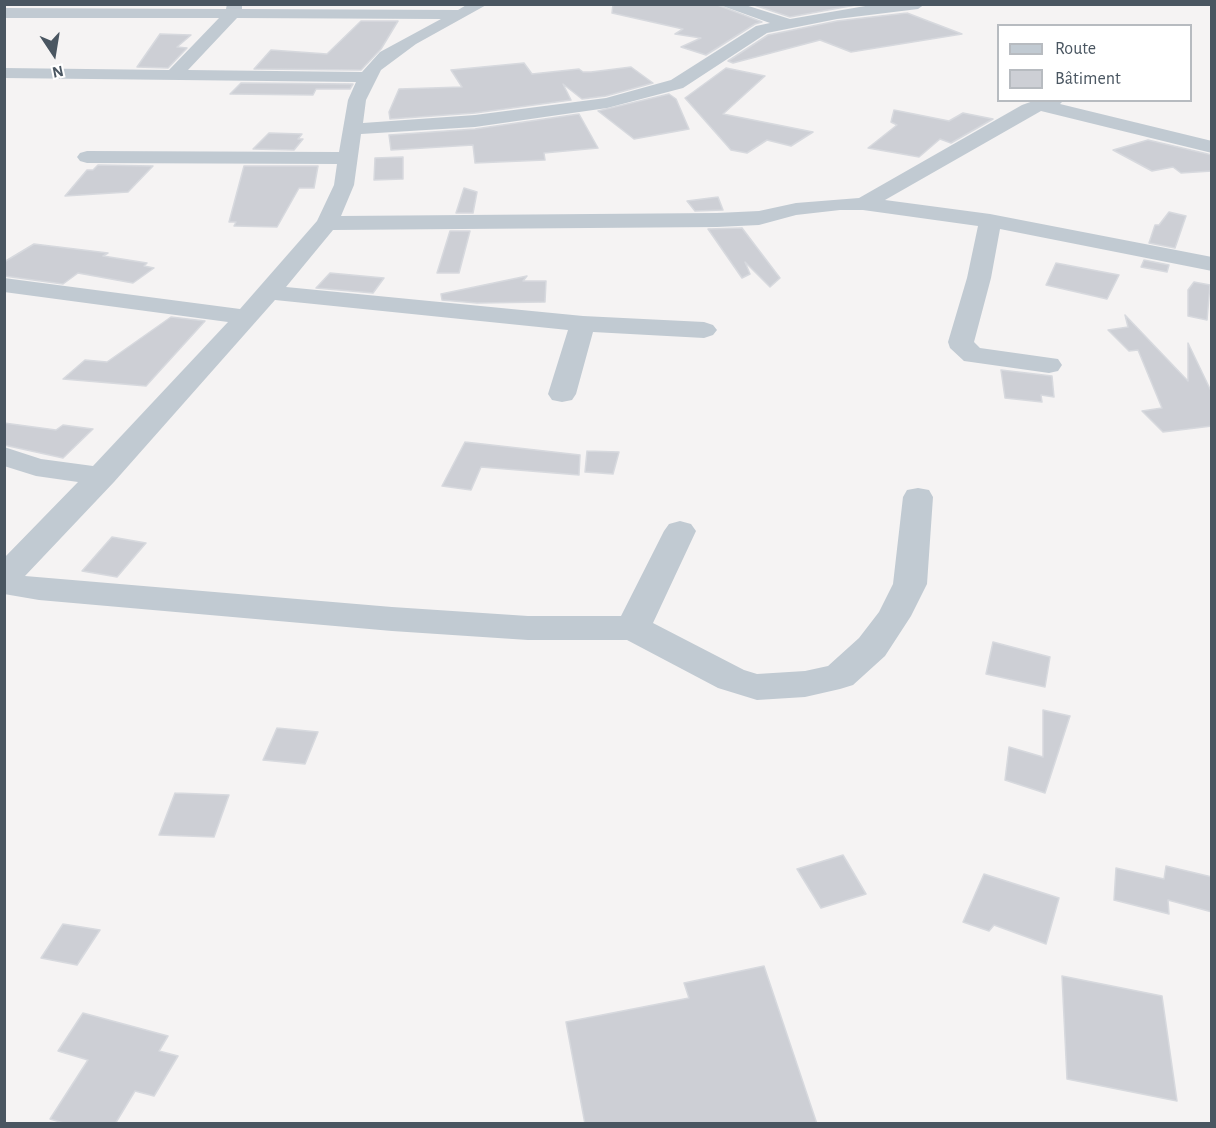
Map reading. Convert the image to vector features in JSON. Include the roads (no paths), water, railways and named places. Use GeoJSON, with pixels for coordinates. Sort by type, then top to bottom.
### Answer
{"type":"FeatureCollection","features":[{"type":"Feature","properties":{"kind":"street"},"geometry":{"type":"LineString","coordinates":[[724,4],[787,23]]}},
{"type":"Feature","properties":{"kind":"street"},"geometry":{"type":"LineString","coordinates":[[353,129],[475,121],[607,103],[677,84],[723,56],[752,33],[787,23],[918,4]]}},
{"type":"Feature","properties":{"kind":"street"},"geometry":{"type":"LineString","coordinates":[[4,13],[140,9],[473,9]]}},
{"type":"Feature","properties":{"kind":"street"},"geometry":{"type":"LineString","coordinates":[[174,74],[234,9]]}},
{"type":"Feature","properties":{"kind":"street"},"geometry":{"type":"LineString","coordinates":[[473,9],[398,48],[386,56],[367,77],[357,100],[340,197],[327,223],[103,476],[4,580],[39,589],[392,619],[540,628],[633,628],[731,679],[757,687],[805,684],[840,676],[872,647],[894,616],[910,584],[918,497]]}},
{"type":"Feature","properties":{"kind":"street"},"geometry":{"type":"LineString","coordinates":[[4,73],[367,77]]}},
{"type":"Feature","properties":{"kind":"street"},"geometry":{"type":"LineString","coordinates":[[863,204],[1029,109],[1048,103],[1212,147]]}},
{"type":"Feature","properties":{"kind":"street"},"geometry":{"type":"LineString","coordinates":[[87,157],[348,158]]}},
{"type":"Feature","properties":{"kind":"street"},"geometry":{"type":"LineString","coordinates":[[327,223],[717,220],[759,218],[796,209],[863,204],[990,221],[1212,264]]}},
{"type":"Feature","properties":{"kind":"street"},"geometry":{"type":"LineString","coordinates":[[990,221],[979,278],[961,342],[963,348],[973,355],[1049,365]]}},
{"type":"Feature","properties":{"kind":"street"},"geometry":{"type":"LineString","coordinates":[[4,285],[155,303],[246,317]]}},
{"type":"Feature","properties":{"kind":"street"},"geometry":{"type":"LineString","coordinates":[[267,292],[583,324],[704,330]]}},
{"type":"Feature","properties":{"kind":"street"},"geometry":{"type":"LineString","coordinates":[[562,394],[583,324]]}},
{"type":"Feature","properties":{"kind":"street"},"geometry":{"type":"LineString","coordinates":[[4,456],[36,467],[103,476]]}},
{"type":"Feature","properties":{"kind":"street"},"geometry":{"type":"LineString","coordinates":[[633,628],[680,531]]}}]}
